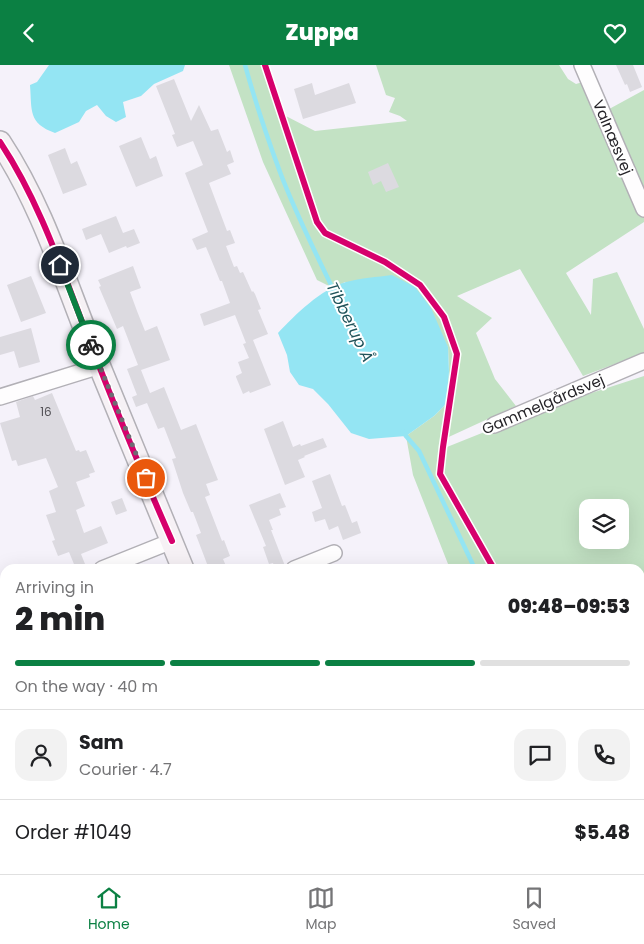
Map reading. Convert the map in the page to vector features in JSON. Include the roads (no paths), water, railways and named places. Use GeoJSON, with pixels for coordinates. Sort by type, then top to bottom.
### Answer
{"type":"FeatureCollection","features":[{"type":"Feature","properties":{"kind":"street","name":"Valnæsvej"},"geometry":{"type":"LineString","coordinates":[[582,65],[644,209]]}},
{"type":"Feature","properties":{"kind":"street"},"geometry":{"type":"LineString","coordinates":[[0,142],[29,192],[43,222],[181,564]]}},
{"type":"Feature","properties":{"kind":"street","name":"Gammelgårdsvej"},"geometry":{"type":"LineString","coordinates":[[494,425],[644,361]]}},
{"type":"Feature","properties":{"kind":"street"},"geometry":{"type":"LineString","coordinates":[[0,397],[100,366]]}},
{"type":"Feature","properties":{"kind":"street"},"geometry":{"type":"LineString","coordinates":[[114,564],[172,541]]}},
{"type":"Feature","properties":{"kind":"street"},"geometry":{"type":"LineString","coordinates":[[306,564],[334,553]]}},
{"type":"Feature","properties":{"kind":"water"},"geometry":{"type":"Polygon","coordinates":[[[49,65],[185,65],[183,71],[154,84],[141,96],[123,102],[126,117],[116,122],[106,116],[97,105],[86,111],[79,122],[55,133],[40,125],[36,120],[33,115],[31,102],[30,85],[37,82],[49,65]]]}},
{"type":"Feature","properties":{"kind":"water"},"geometry":{"type":"Polygon","coordinates":[[[392,275],[415,287],[431,308],[448,347],[449,372],[446,404],[434,416],[406,436],[369,439],[351,433],[328,404],[313,389],[299,385],[290,372],[287,355],[278,333],[309,303],[327,290],[357,279],[392,275]]]}},
{"type":"Feature","properties":{"kind":"waterway","name":"Tibberup Å"},"geometry":{"type":"LineString","coordinates":[[245,65],[286,187],[334,291]]}},
{"type":"Feature","properties":{"kind":"waterway","name":"Tibberup Å"},"geometry":{"type":"LineString","coordinates":[[403,431],[419,451],[473,564]]}}]}
